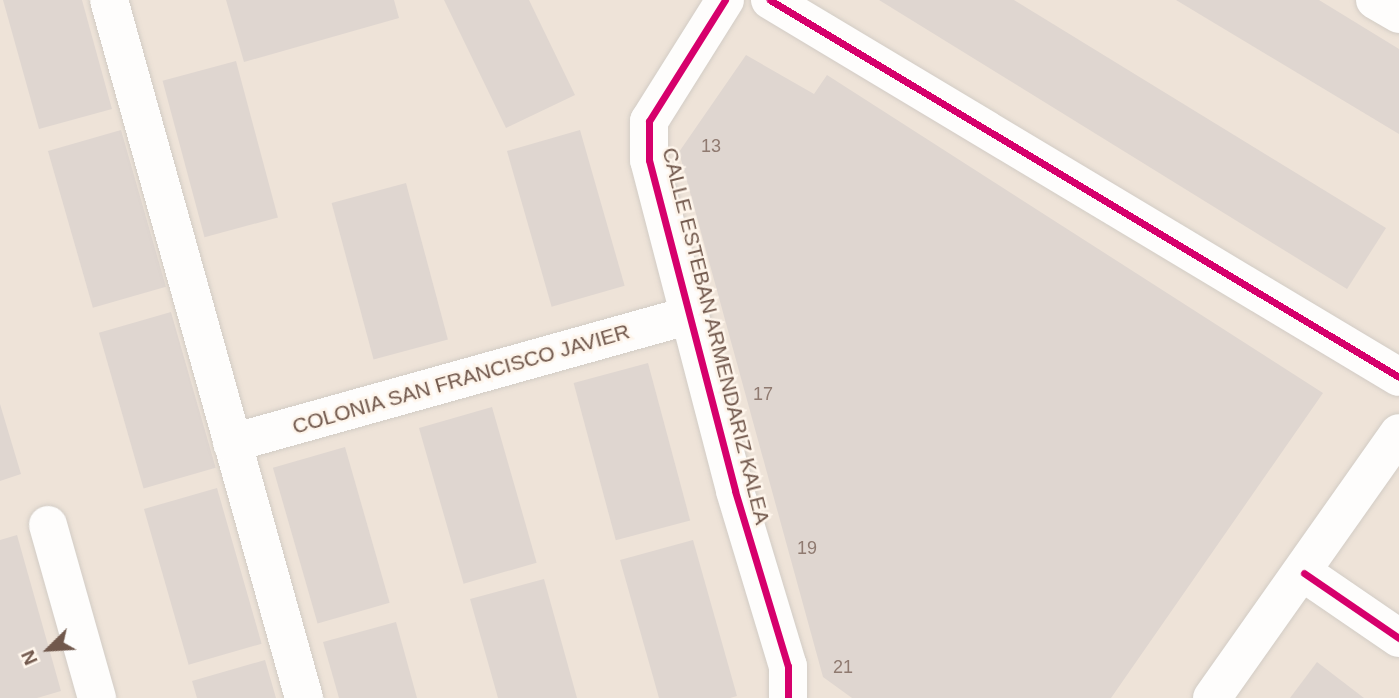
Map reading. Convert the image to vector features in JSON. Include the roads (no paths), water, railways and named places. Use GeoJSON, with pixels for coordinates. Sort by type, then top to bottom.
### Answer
{"type":"FeatureCollection","features":[{"type":"Feature","properties":{"kind":"street"},"geometry":{"type":"LineString","coordinates":[[109,0],[304,698]]}},
{"type":"Feature","properties":{"kind":"street"},"geometry":{"type":"LineString","coordinates":[[770,0],[1399,377]]}},
{"type":"Feature","properties":{"kind":"street"},"geometry":{"type":"LineString","coordinates":[[1375,0],[1399,14]]}},
{"type":"Feature","properties":{"kind":"street","name":"CALLE ESTEBAN ARMENDARIZ KALEA"},"geometry":{"type":"LineString","coordinates":[[714,4],[649,121],[649,160],[735,491],[788,666],[789,697]]}},
{"type":"Feature","properties":{"kind":"street","name":"COLONIA SAN FRANCISCO JAVIER"},"geometry":{"type":"LineString","coordinates":[[232,443],[690,315]]}},
{"type":"Feature","properties":{"kind":"street"},"geometry":{"type":"LineString","coordinates":[[1212,698],[1304,573],[1399,433]]}},
{"type":"Feature","properties":{"kind":"street"},"geometry":{"type":"LineString","coordinates":[[48,525],[97,698]]}},
{"type":"Feature","properties":{"kind":"street"},"geometry":{"type":"LineString","coordinates":[[1304,573],[1399,638]]}}]}
